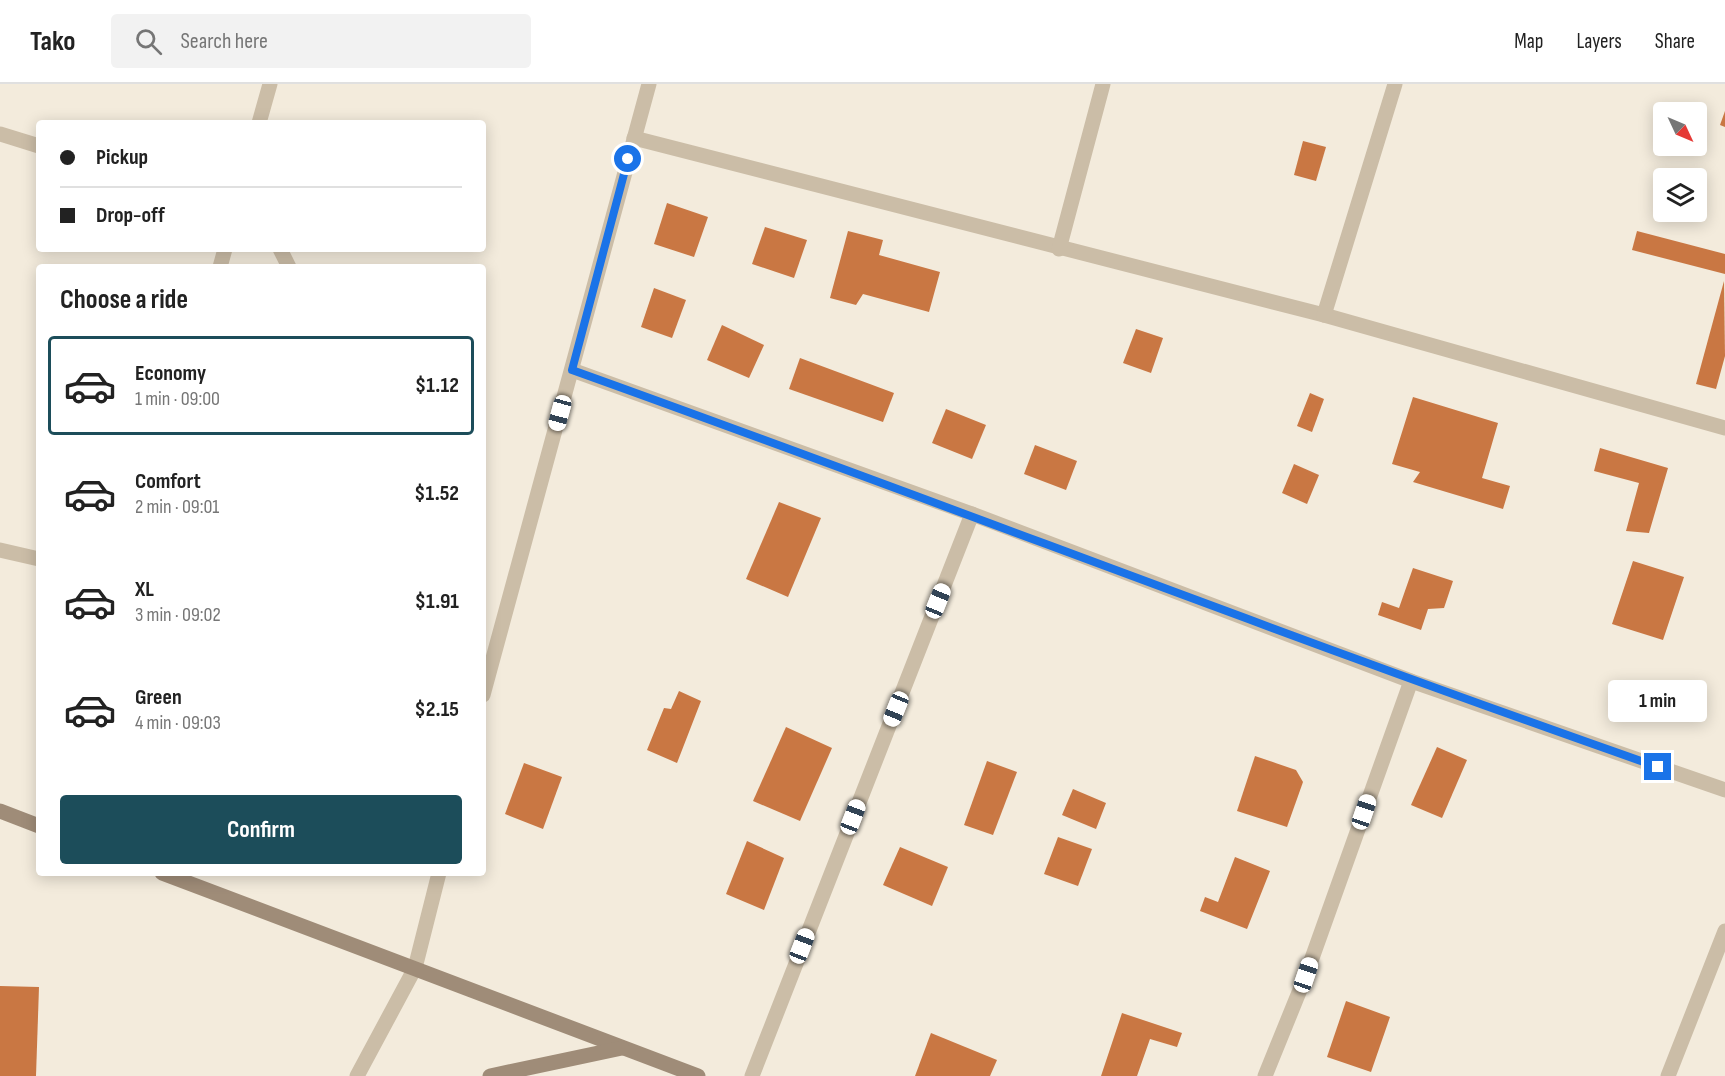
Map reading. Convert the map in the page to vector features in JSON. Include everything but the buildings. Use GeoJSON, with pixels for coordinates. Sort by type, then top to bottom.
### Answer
{"type":"FeatureCollection","features":[{"type":"Feature","properties":{"kind":"street"},"geometry":{"type":"LineString","coordinates":[[260,120],[270,84]]}},
{"type":"Feature","properties":{"kind":"street"},"geometry":{"type":"LineString","coordinates":[[486,684],[649,84]]}},
{"type":"Feature","properties":{"kind":"street"},"geometry":{"type":"LineString","coordinates":[[1059,249],[1103,84]]}},
{"type":"Feature","properties":{"kind":"street"},"geometry":{"type":"LineString","coordinates":[[1324,315],[1395,84]]}},
{"type":"Feature","properties":{"kind":"street"},"geometry":{"type":"LineString","coordinates":[[0,134],[36,145]]}},
{"type":"Feature","properties":{"kind":"street"},"geometry":{"type":"LineString","coordinates":[[634,138],[1059,249],[1324,315],[1725,428]]}},
{"type":"Feature","properties":{"kind":"street"},"geometry":{"type":"LineString","coordinates":[[572,370],[972,514],[1411,681],[1725,790]]}},
{"type":"Feature","properties":{"kind":"street"},"geometry":{"type":"LineString","coordinates":[[752,1076],[972,514]]}},
{"type":"Feature","properties":{"kind":"street"},"geometry":{"type":"LineString","coordinates":[[0,550],[36,558]]}},
{"type":"Feature","properties":{"kind":"street"},"geometry":{"type":"LineString","coordinates":[[1265,1076],[1306,975],[1411,681]]}},
{"type":"Feature","properties":{"kind":"street"},"geometry":{"type":"LineString","coordinates":[[0,811],[36,825]]}},
{"type":"Feature","properties":{"kind":"street"},"geometry":{"type":"LineString","coordinates":[[170,876],[698,1076]]}},
{"type":"Feature","properties":{"kind":"street"},"geometry":{"type":"LineString","coordinates":[[357,1076],[415,968],[438,876]]}},
{"type":"Feature","properties":{"kind":"street"},"geometry":{"type":"LineString","coordinates":[[1668,1076],[1725,931]]}},
{"type":"Feature","properties":{"kind":"street"},"geometry":{"type":"LineString","coordinates":[[490,1076],[623,1048]]}},
{"type":"Feature","properties":{"kind":"route"},"geometry":{"type":"LineString","coordinates":[[628,159],[572,370],[972,514],[1411,681],[1658,767]]}}]}
